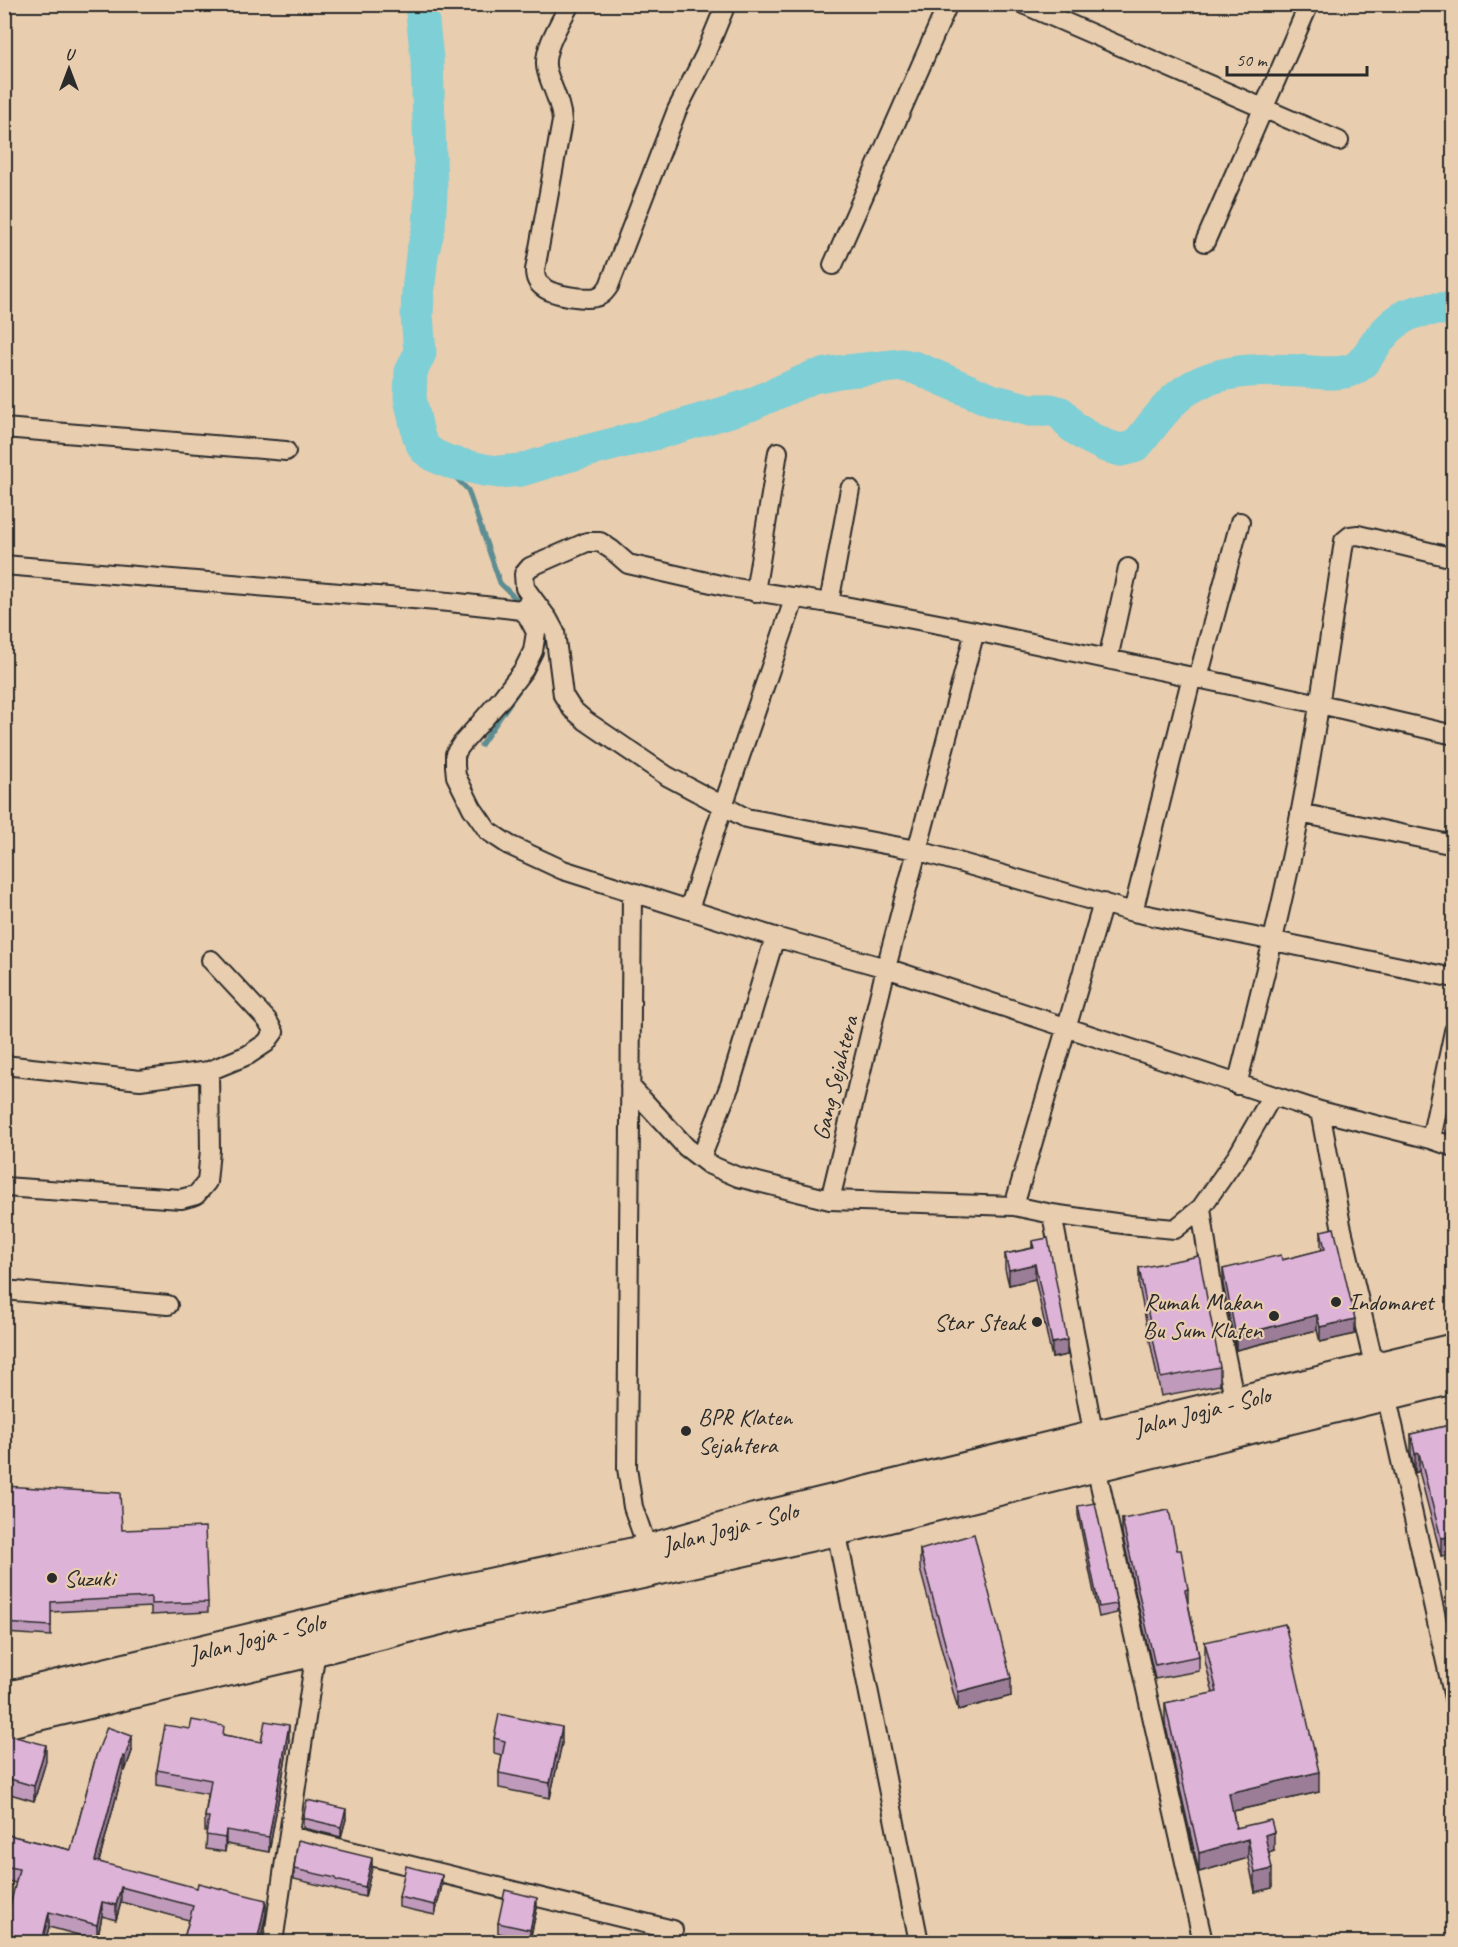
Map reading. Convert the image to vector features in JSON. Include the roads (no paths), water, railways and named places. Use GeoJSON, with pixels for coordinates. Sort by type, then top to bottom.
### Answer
{"type":"FeatureCollection","features":[{"type":"Feature","properties":{"kind":"highway","name":"Jalan Jogja - Solo"},"geometry":{"type":"LineString","coordinates":[[4,1723],[489,1607],[836,1530],[1096,1467],[1380,1381],[1454,1349]]}},
{"type":"Feature","properties":{"kind":"highway","name":"Jalan Jogja - Solo"},"geometry":{"type":"LineString","coordinates":[[4,1698],[396,1604],[648,1550],[766,1517],[1235,1402],[1380,1381],[1454,1378]]}},
{"type":"Feature","properties":{"kind":"street"},"geometry":{"type":"LineString","coordinates":[[570,4],[547,55],[546,68],[562,107],[562,121],[535,279],[543,288],[554,293],[588,299],[597,298],[605,293],[609,286],[677,110],[705,55],[726,4]]}},
{"type":"Feature","properties":{"kind":"street"},"geometry":{"type":"LineString","coordinates":[[833,265],[948,4]]}},
{"type":"Feature","properties":{"kind":"street"},"geometry":{"type":"LineString","coordinates":[[1023,4],[1339,141]]}},
{"type":"Feature","properties":{"kind":"street"},"geometry":{"type":"LineString","coordinates":[[1205,242],[1309,4]]}},
{"type":"Feature","properties":{"kind":"street"},"geometry":{"type":"LineString","coordinates":[[4,428],[286,451]]}},
{"type":"Feature","properties":{"kind":"street"},"geometry":{"type":"LineString","coordinates":[[755,592],[778,452]]}},
{"type":"Feature","properties":{"kind":"street"},"geometry":{"type":"LineString","coordinates":[[829,603],[850,489]]}},
{"type":"Feature","properties":{"kind":"street"},"geometry":{"type":"LineString","coordinates":[[1133,912],[1195,677],[1240,522]]}},
{"type":"Feature","properties":{"kind":"street"},"geometry":{"type":"LineString","coordinates":[[1237,1085],[1273,940],[1300,813],[1320,704],[1344,541],[1350,536],[1358,535],[1454,558]]}},
{"type":"Feature","properties":{"kind":"street"},"geometry":{"type":"LineString","coordinates":[[1454,735],[1320,704],[975,631],[829,603],[755,592],[628,564],[600,543],[587,542],[530,567],[524,574],[527,615],[536,632],[533,651],[524,669],[455,754],[456,776],[472,808],[488,831],[509,845],[563,870],[775,937],[886,968],[1320,1111],[1454,1147]]}},
{"type":"Feature","properties":{"kind":"street"},"geometry":{"type":"LineString","coordinates":[[4,565],[449,602],[526,605],[555,632],[563,695],[572,709],[667,776],[746,818],[916,850],[1133,912],[1454,978]]}},
{"type":"Feature","properties":{"kind":"street"},"geometry":{"type":"LineString","coordinates":[[1108,659],[1128,568]]}},
{"type":"Feature","properties":{"kind":"street"},"geometry":{"type":"LineString","coordinates":[[689,909],[795,597]]}},
{"type":"Feature","properties":{"kind":"street","name":"Gang Sejahtera"},"geometry":{"type":"LineString","coordinates":[[830,1200],[916,850],[975,631]]}},
{"type":"Feature","properties":{"kind":"street"},"geometry":{"type":"LineString","coordinates":[[1300,813],[1454,844]]}},
{"type":"Feature","properties":{"kind":"street"},"geometry":{"type":"LineString","coordinates":[[632,892],[627,1468],[633,1507],[648,1550]]}},
{"type":"Feature","properties":{"kind":"street"},"geometry":{"type":"LineString","coordinates":[[1014,1206],[1103,903]]}},
{"type":"Feature","properties":{"kind":"street"},"geometry":{"type":"LineString","coordinates":[[701,1158],[730,1085],[775,937]]}},
{"type":"Feature","properties":{"kind":"street"},"geometry":{"type":"LineString","coordinates":[[4,1065],[140,1080],[209,1071],[249,1055],[266,1043],[273,1032],[267,1020],[211,960]]}},
{"type":"Feature","properties":{"kind":"street"},"geometry":{"type":"LineString","coordinates":[[1431,1139],[1454,1031]]}},
{"type":"Feature","properties":{"kind":"street"},"geometry":{"type":"LineString","coordinates":[[4,1188],[181,1199],[196,1195],[207,1182],[210,1150],[209,1071]]}},
{"type":"Feature","properties":{"kind":"street"},"geometry":{"type":"LineString","coordinates":[[630,1086],[686,1147],[708,1164],[738,1177],[830,1200],[1014,1206],[1052,1214],[1174,1229],[1201,1208],[1238,1155],[1272,1096]]}},
{"type":"Feature","properties":{"kind":"street"},"geometry":{"type":"LineString","coordinates":[[1320,1111],[1341,1225],[1454,1698]]}},
{"type":"Feature","properties":{"kind":"street"},"geometry":{"type":"LineString","coordinates":[[1201,1208],[1214,1299],[1235,1402]]}},
{"type":"Feature","properties":{"kind":"street"},"geometry":{"type":"LineString","coordinates":[[1052,1214],[1094,1437]]}},
{"type":"Feature","properties":{"kind":"street"},"geometry":{"type":"LineString","coordinates":[[4,1290],[168,1305]]}},
{"type":"Feature","properties":{"kind":"street"},"geometry":{"type":"LineString","coordinates":[[1096,1467],[1203,1942]]}},
{"type":"Feature","properties":{"kind":"street"},"geometry":{"type":"LineString","coordinates":[[836,1530],[919,1942]]}},
{"type":"Feature","properties":{"kind":"street"},"geometry":{"type":"LineString","coordinates":[[273,1942],[316,1650]]}},
{"type":"Feature","properties":{"kind":"street"},"geometry":{"type":"LineString","coordinates":[[289,1836],[673,1930]]}},
{"type":"Feature","properties":{"kind":"waterway"},"geometry":{"type":"LineString","coordinates":[[421,4],[427,59],[431,191],[429,227],[422,255],[418,292],[420,353],[411,372],[410,398],[419,438],[425,449],[449,462],[499,472],[521,470],[750,405],[813,377],[902,365],[916,368],[991,400],[1030,410],[1051,410],[1061,413],[1072,426],[1086,436],[1106,446],[1121,450],[1133,447],[1139,442],[1174,400],[1187,389],[1202,382],[1217,376],[1250,371],[1284,370],[1328,373],[1348,371],[1361,364],[1383,334],[1400,319],[1418,311],[1454,309]]}},
{"type":"Feature","properties":{"kind":"waterway"},"geometry":{"type":"LineString","coordinates":[[435,456],[468,490],[500,583],[521,604]]}},
{"type":"Feature","properties":{"kind":"waterway"},"geometry":{"type":"LineString","coordinates":[[540,653],[546,637],[544,628]]}},
{"type":"Feature","properties":{"kind":"waterway"},"geometry":{"type":"LineString","coordinates":[[481,745],[521,687]]}},
{"type":"Feature","properties":{"kind":"place","name":"Indomaret"},"geometry":{"type":"Point","coordinates":[1336,1302]}},
{"type":"Feature","properties":{"kind":"place","name":"Rumah Makan Bu Sum Klaten"},"geometry":{"type":"Point","coordinates":[1274,1316]}},
{"type":"Feature","properties":{"kind":"place","name":"Star Steak"},"geometry":{"type":"Point","coordinates":[1037,1322]}},
{"type":"Feature","properties":{"kind":"place","name":"BPR Klaten Sejahtera"},"geometry":{"type":"Point","coordinates":[686,1431]}},
{"type":"Feature","properties":{"kind":"place","name":"Suzuki"},"geometry":{"type":"Point","coordinates":[52,1578]}}]}
